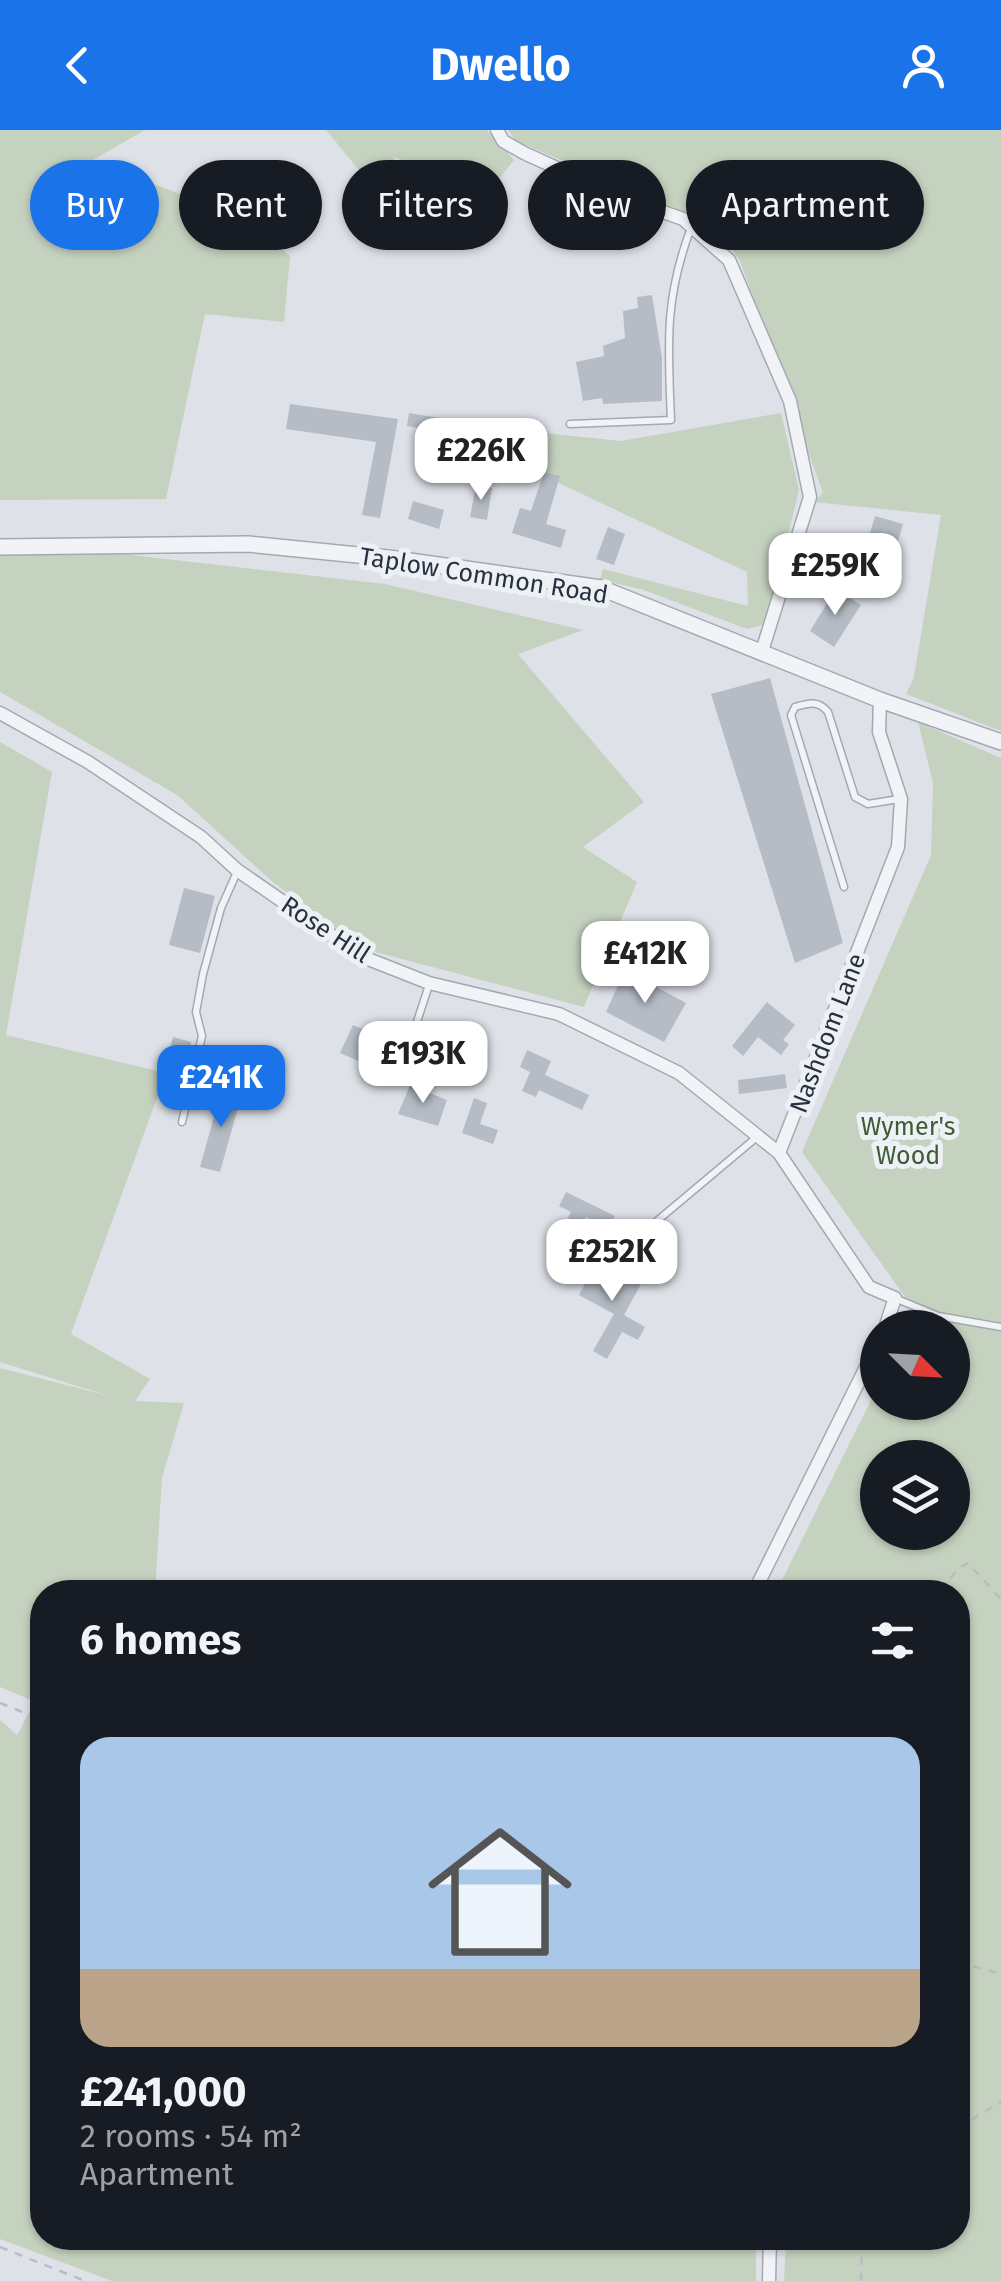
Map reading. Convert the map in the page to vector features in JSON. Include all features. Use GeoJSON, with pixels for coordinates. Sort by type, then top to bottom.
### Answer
{"type":"FeatureCollection","features":[{"type":"Feature","properties":{"kind":"street"},"geometry":{"type":"LineString","coordinates":[[498,130],[503,141],[524,153],[686,222]]}},
{"type":"Feature","properties":{"kind":"street"},"geometry":{"type":"LineString","coordinates":[[717,250],[728,260],[790,401],[810,497],[762,651]]}},
{"type":"Feature","properties":{"kind":"street","name":"Taplow Common Road"},"geometry":{"type":"LineString","coordinates":[[0,547],[248,544],[388,558],[601,588],[880,700],[1001,742]]}},
{"type":"Feature","properties":{"kind":"street","name":"Nashdom Lane"},"geometry":{"type":"LineString","coordinates":[[779,1153],[898,846],[901,799],[879,732],[880,700]]}},
{"type":"Feature","properties":{"kind":"street","name":"Rose Hill"},"geometry":{"type":"LineString","coordinates":[[0,714],[88,762],[201,837],[237,870],[364,957],[429,984],[559,1014],[679,1073],[779,1153]]}},
{"type":"Feature","properties":{"kind":"street"},"geometry":{"type":"LineString","coordinates":[[779,1153],[869,1286],[895,1298],[891,1310]]}},
{"type":"Feature","properties":{"kind":"street"},"geometry":{"type":"LineString","coordinates":[[760,1580],[860,1379]]}},
{"type":"Feature","properties":{"kind":"street"},"geometry":{"type":"LineString","coordinates":[[769,2281],[770,2250]]}},
{"type":"Feature","properties":{"kind":"lane"},"geometry":{"type":"LineString","coordinates":[[570,424],[671,420],[667,318],[676,268],[686,240]]}},
{"type":"Feature","properties":{"kind":"lane"},"geometry":{"type":"LineString","coordinates":[[844,887],[791,715],[795,707],[812,702],[822,704],[828,712],[855,797],[868,804],[901,799]]}},
{"type":"Feature","properties":{"kind":"lane"},"geometry":{"type":"LineString","coordinates":[[182,1122],[202,1036],[196,1012],[200,984],[221,908],[237,870]]}},
{"type":"Feature","properties":{"kind":"lane"},"geometry":{"type":"LineString","coordinates":[[414,1031],[429,984]]}},
{"type":"Feature","properties":{"kind":"lane"},"geometry":{"type":"LineString","coordinates":[[592,1237],[639,1236],[758,1136]]}},
{"type":"Feature","properties":{"kind":"lane"},"geometry":{"type":"LineString","coordinates":[[895,1298],[938,1316],[1001,1327]]}},
{"type":"Feature","properties":{"kind":"path"},"geometry":{"type":"LineString","coordinates":[[950,1580],[957,1569],[968,1563],[1001,1600]]}},
{"type":"Feature","properties":{"kind":"path"},"geometry":{"type":"LineString","coordinates":[[0,1703],[30,1715]]}},
{"type":"Feature","properties":{"kind":"path"},"geometry":{"type":"LineString","coordinates":[[970,1965],[1001,1974]]}},
{"type":"Feature","properties":{"kind":"path"},"geometry":{"type":"LineString","coordinates":[[970,2121],[1001,2102]]}},
{"type":"Feature","properties":{"kind":"path"},"geometry":{"type":"LineString","coordinates":[[0,2247],[84,2281]]}},
{"type":"Feature","properties":{"kind":"path"},"geometry":{"type":"LineString","coordinates":[[861,2281],[862,2250]]}},
{"type":"Feature","properties":{"kind":"green space"},"geometry":{"type":"Polygon","coordinates":[[[0,130],[145,130],[93,160],[30,160],[30,250],[159,250],[159,186],[179,193],[179,250],[283,250],[290,256],[284,322],[205,314],[166,499],[0,500],[0,130]]]}},
{"type":"Feature","properties":{"kind":"green space"},"geometry":{"type":"Polygon","coordinates":[[[326,130],[487,130],[514,160],[508,168],[508,160],[351,160],[326,130]]]}},
{"type":"Feature","properties":{"kind":"green space"},"geometry":{"type":"Polygon","coordinates":[[[508,130],[1001,130],[1001,731],[906,694],[914,677],[941,515],[814,502],[823,493],[740,261],[732,250],[924,250],[924,160],[686,160],[686,213],[666,205],[666,160],[561,160],[516,141],[508,130]]]}},
{"type":"Feature","properties":{"kind":"green space"},"geometry":{"type":"Polygon","coordinates":[[[781,413],[799,490],[769,612],[762,625],[747,629],[641,589],[600,580],[603,569],[748,606],[747,572],[546,477],[469,464],[471,449],[534,460],[544,433],[621,441],[781,413]]]}},
{"type":"Feature","properties":{"kind":"green space"},"geometry":{"type":"Polygon","coordinates":[[[0,540],[385,584],[583,630],[518,654],[644,802],[583,847],[637,882],[584,1007],[364,949],[274,883],[177,795],[0,692],[0,540]]]}},
{"type":"Feature","properties":{"kind":"green space","name":"Wymer's Wood"},"geometry":{"type":"Polygon","coordinates":[[[918,722],[1001,758],[1001,2281],[784,2281],[785,2250],[970,2250],[970,1580],[782,1580],[861,1420],[970,1420],[970,1310],[914,1310],[802,1152],[931,855],[933,783],[918,722]]]}},
{"type":"Feature","properties":{"kind":"green space"},"geometry":{"type":"Polygon","coordinates":[[[0,742],[52,772],[6,1035],[166,1073],[71,1334],[150,1379],[135,1401],[184,1403],[162,1478],[156,1580],[30,1580],[30,1700],[0,1687],[0,1368],[109,1396],[0,1362],[0,742]]]}},
{"type":"Feature","properties":{"kind":"green space"},"geometry":{"type":"Polygon","coordinates":[[[30,1711],[30,2250],[756,2250],[756,2281],[112,2281],[0,2239],[0,1720],[17,1735],[30,1711]]]}},
{"type":"Feature","properties":{"kind":"building"},"geometry":{"type":"Polygon","coordinates":[[[652,295],[662,358],[662,401],[583,401],[576,362],[604,356],[603,346],[625,338],[623,311],[638,308],[637,297],[652,295]]]}},
{"type":"Feature","properties":{"kind":"building"},"geometry":{"type":"Polygon","coordinates":[[[290,404],[398,419],[380,518],[362,515],[376,442],[286,429],[290,404]]]}},
{"type":"Feature","properties":{"kind":"building"},"geometry":{"type":"Polygon","coordinates":[[[409,413],[464,422],[462,435],[407,426],[409,413]]]}},
{"type":"Feature","properties":{"kind":"building"},"geometry":{"type":"Polygon","coordinates":[[[544,472],[560,476],[546,524],[566,530],[561,548],[512,533],[520,508],[531,511],[544,472]]]}},
{"type":"Feature","properties":{"kind":"building"},"geometry":{"type":"Polygon","coordinates":[[[476,485],[492,488],[487,520],[470,517],[476,485]]]}},
{"type":"Feature","properties":{"kind":"building"},"geometry":{"type":"Polygon","coordinates":[[[413,501],[444,510],[439,529],[408,519],[413,501]]]}},
{"type":"Feature","properties":{"kind":"building"},"geometry":{"type":"Polygon","coordinates":[[[875,516],[903,524],[895,551],[867,543],[875,516]]]}},
{"type":"Feature","properties":{"kind":"building"},"geometry":{"type":"Polygon","coordinates":[[[608,527],[625,534],[614,565],[596,559],[608,527]]]}},
{"type":"Feature","properties":{"kind":"building"},"geometry":{"type":"Polygon","coordinates":[[[836,589],[861,605],[834,647],[810,631],[836,589]]]}},
{"type":"Feature","properties":{"kind":"building"},"geometry":{"type":"Polygon","coordinates":[[[770,678],[843,943],[795,963],[711,694],[770,678]]]}},
{"type":"Feature","properties":{"kind":"building"},"geometry":{"type":"Polygon","coordinates":[[[184,888],[215,896],[200,953],[169,945],[184,888]]]}},
{"type":"Feature","properties":{"kind":"building"},"geometry":{"type":"Polygon","coordinates":[[[625,970],[686,1003],[664,1042],[606,1012],[625,970]]]}},
{"type":"Feature","properties":{"kind":"building"},"geometry":{"type":"Polygon","coordinates":[[[767,1002],[795,1025],[783,1040],[789,1044],[781,1055],[758,1037],[743,1056],[732,1046],[767,1002]]]}},
{"type":"Feature","properties":{"kind":"building"},"geometry":{"type":"Polygon","coordinates":[[[353,1025],[413,1051],[400,1079],[340,1053],[353,1025]]]}},
{"type":"Feature","properties":{"kind":"building"},"geometry":{"type":"Polygon","coordinates":[[[173,1037],[191,1042],[186,1064],[167,1059],[173,1037]]]}},
{"type":"Feature","properties":{"kind":"building"},"geometry":{"type":"Polygon","coordinates":[[[527,1050],[551,1061],[545,1075],[589,1095],[582,1110],[539,1090],[536,1097],[522,1091],[530,1072],[520,1067],[527,1050]]]}},
{"type":"Feature","properties":{"kind":"building"},"geometry":{"type":"Polygon","coordinates":[[[785,1074],[787,1088],[739,1094],[738,1080],[785,1074]]]}},
{"type":"Feature","properties":{"kind":"building"},"geometry":{"type":"Polygon","coordinates":[[[410,1085],[447,1100],[438,1126],[398,1114],[410,1085]]]}},
{"type":"Feature","properties":{"kind":"building"},"geometry":{"type":"Polygon","coordinates":[[[222,1088],[242,1093],[220,1172],[200,1167],[222,1088]]]}},
{"type":"Feature","properties":{"kind":"building"},"geometry":{"type":"Polygon","coordinates":[[[474,1098],[487,1103],[480,1124],[498,1130],[493,1144],[462,1133],[474,1098]]]}},
{"type":"Feature","properties":{"kind":"building"},"geometry":{"type":"Polygon","coordinates":[[[566,1192],[615,1216],[609,1229],[586,1217],[575,1240],[560,1233],[571,1212],[559,1206],[566,1192]]]}},
{"type":"Feature","properties":{"kind":"building"},"geometry":{"type":"Polygon","coordinates":[[[598,1260],[641,1284],[624,1315],[645,1327],[638,1340],[622,1332],[607,1359],[593,1351],[614,1314],[579,1295],[598,1260]]]}}]}
